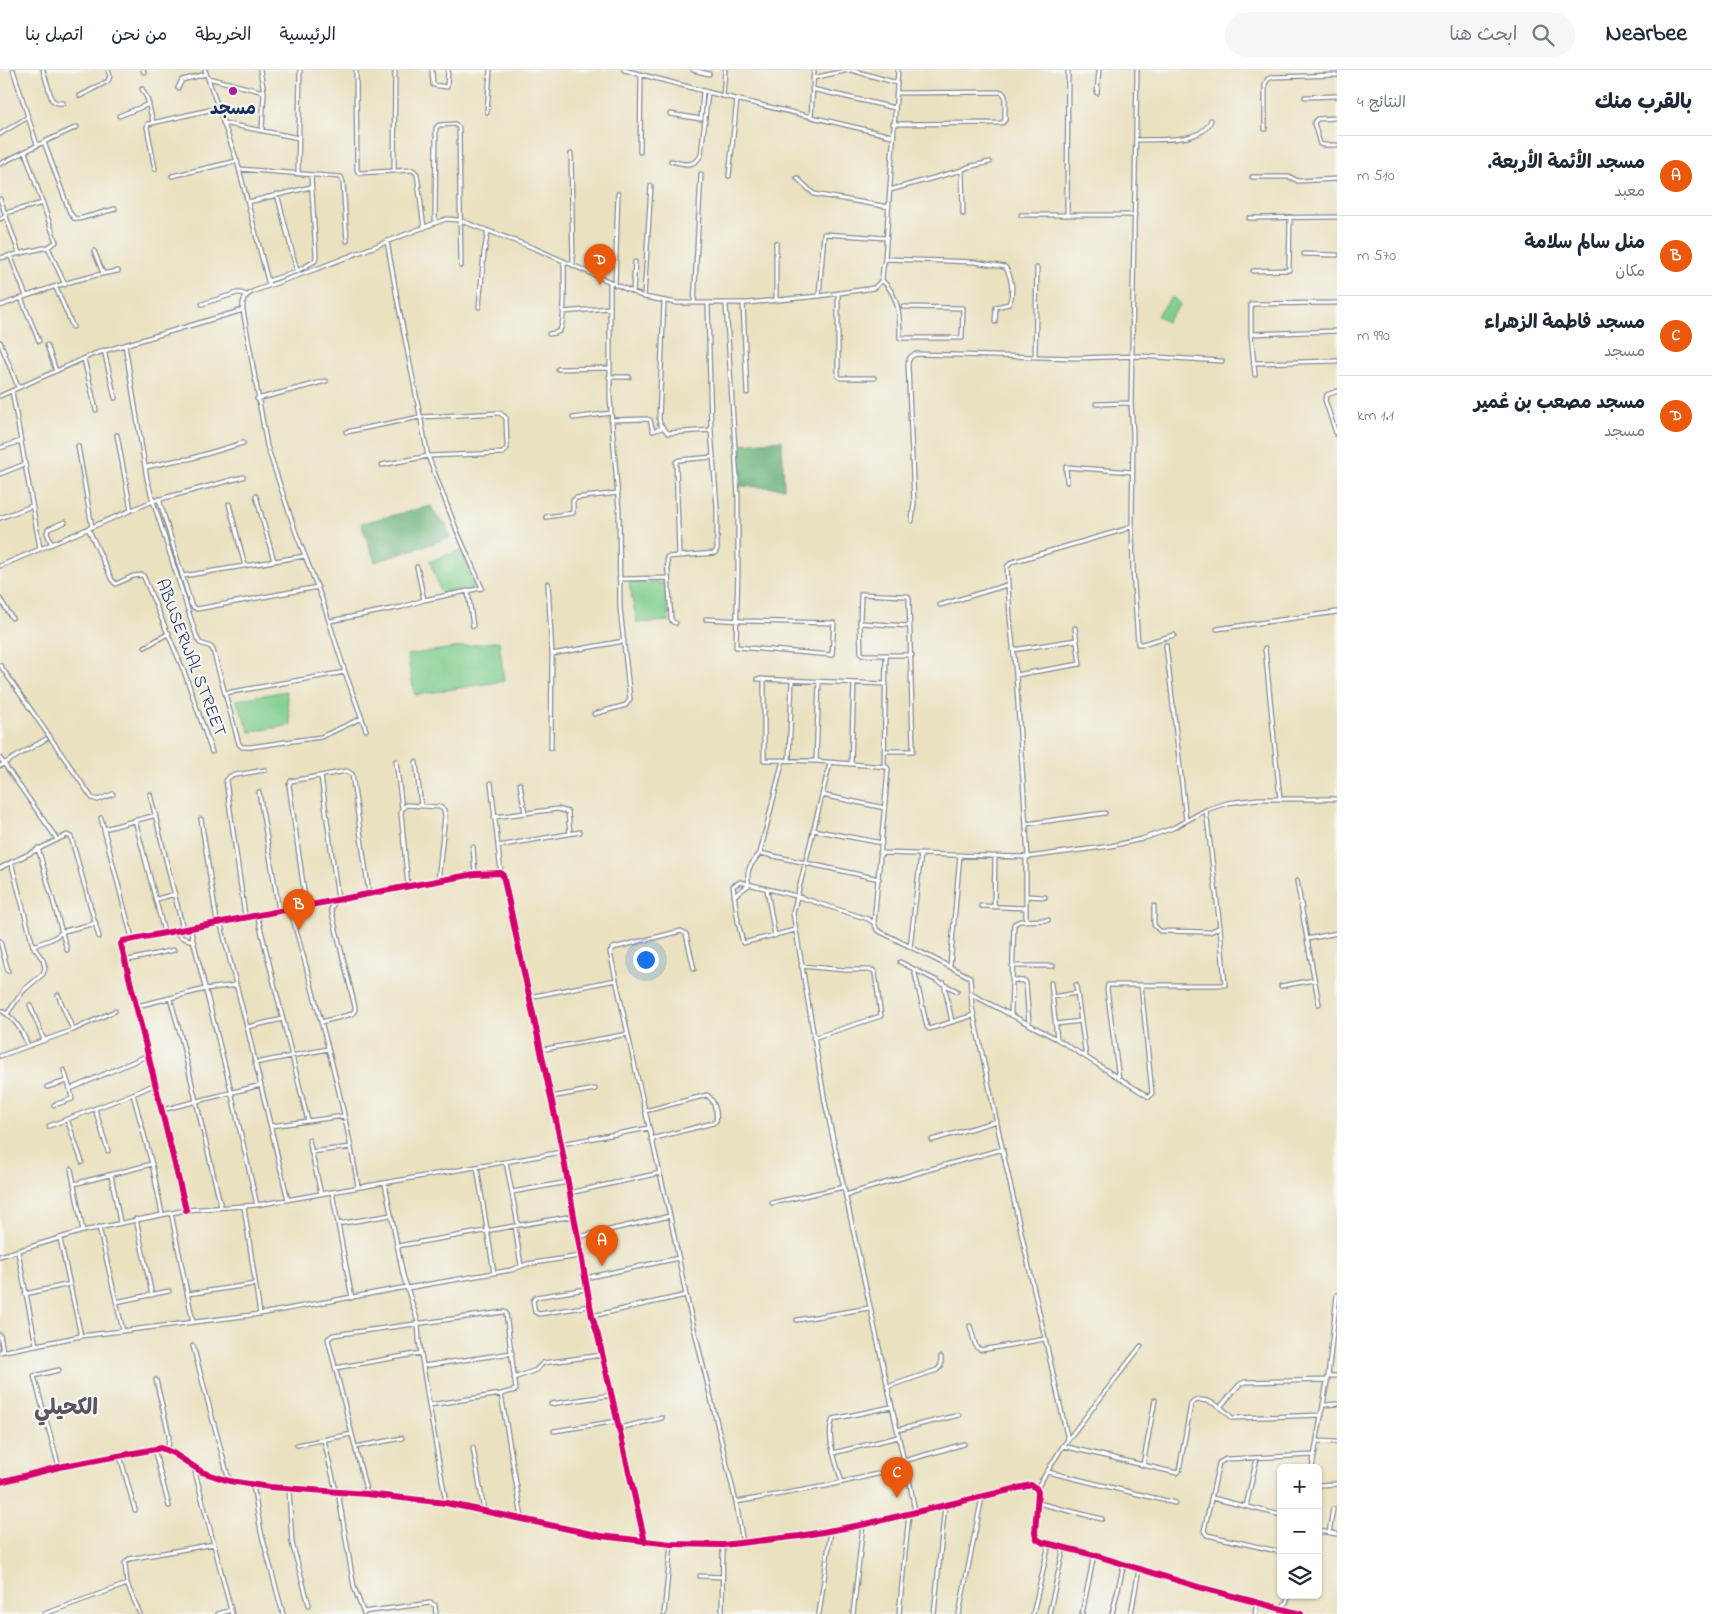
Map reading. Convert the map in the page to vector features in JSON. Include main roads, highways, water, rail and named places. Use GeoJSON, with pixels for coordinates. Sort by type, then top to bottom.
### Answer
{"type":"FeatureCollection","features":[{"type":"Feature","properties":{"kind":"place","name":"مسجد"},"geometry":{"type":"Point","coordinates":[233,91]}},
{"type":"Feature","properties":{"kind":"place","name":"مسجد مصعب بن عُمير"},"geometry":{"type":"Point","coordinates":[600,285]}},
{"type":"Feature","properties":{"kind":"place","name":"منل سالم سلامة"},"geometry":{"type":"Point","coordinates":[299,930]}},
{"type":"Feature","properties":{"kind":"place","name":"مسجد الأئمة الأربعة."},"geometry":{"type":"Point","coordinates":[602,1266]}},
{"type":"Feature","properties":{"kind":"place","name":"مسجد فاطمة الزهراء"},"geometry":{"type":"Point","coordinates":[897,1498]}},
{"type":"Feature","properties":{"kind":"district","name":"الكحيلي"},"geometry":{"type":"Point","coordinates":[66,1409]}}]}
